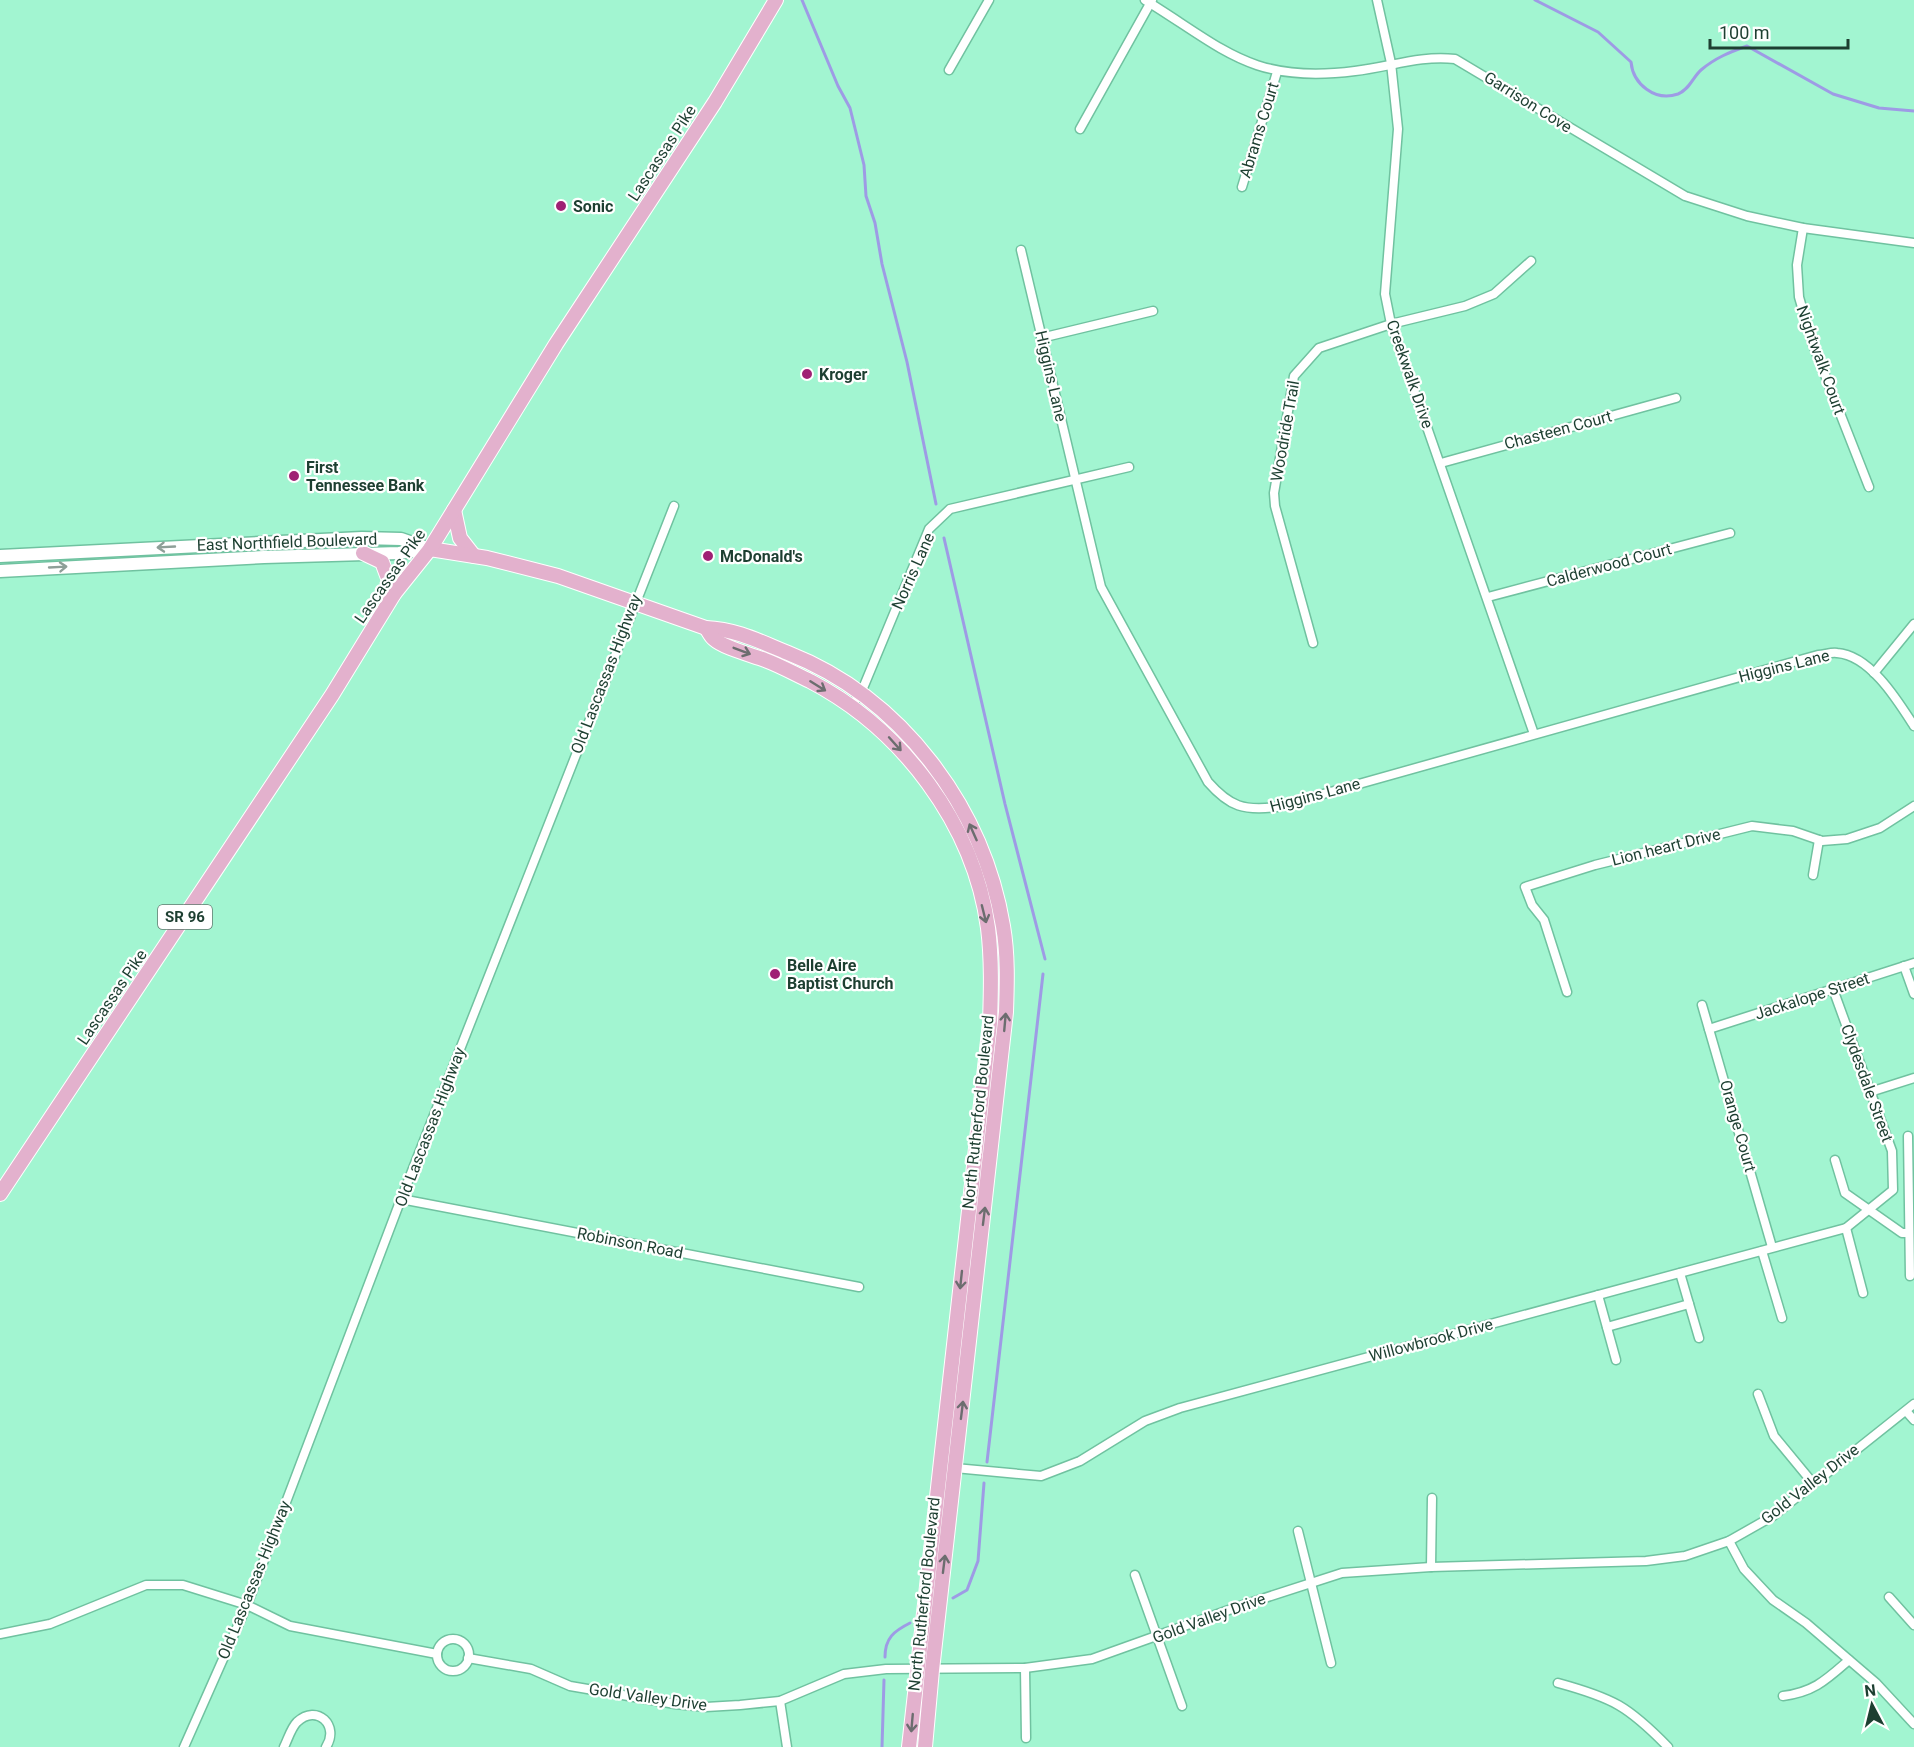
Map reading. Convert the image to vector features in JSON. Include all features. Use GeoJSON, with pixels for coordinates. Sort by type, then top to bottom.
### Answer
{"type":"FeatureCollection","features":[{"type":"Feature","properties":{"kind":"main road","name":"Lascassas Pike"},"geometry":{"type":"LineString","coordinates":[[0,1194],[327,704],[394,594],[430,549],[556,344],[715,102],[776,0]]}},
{"type":"Feature","properties":{"kind":"main road"},"geometry":{"type":"LineString","coordinates":[[454,510],[460,538],[474,556]]}},
{"type":"Feature","properties":{"kind":"main road","name":"East Northfield Boulevard"},"geometry":{"type":"LineString","coordinates":[[0,556],[362,538],[401,539],[430,549]]}},
{"type":"Feature","properties":{"kind":"main road"},"geometry":{"type":"LineString","coordinates":[[118,549],[119,564]]}},
{"type":"Feature","properties":{"kind":"main road","name":"North Rutherford Boulevard"},"geometry":{"type":"LineString","coordinates":[[430,549],[474,556],[558,576],[706,628],[727,629],[808,660],[861,693],[921,748],[950,787],[977,840],[992,879],[1003,926],[1007,969],[1006,1012],[925,1747]]}},
{"type":"Feature","properties":{"kind":"main road","name":"East Northfield Boulevard"},"geometry":{"type":"LineString","coordinates":[[0,571],[399,553],[430,549]]}},
{"type":"Feature","properties":{"kind":"main road"},"geometry":{"type":"LineString","coordinates":[[363,553],[382,562],[394,594]]}},
{"type":"Feature","properties":{"kind":"main road","name":"North Rutherford Boulevard"},"geometry":{"type":"LineString","coordinates":[[706,628],[715,640],[814,683],[888,736],[918,769],[961,839],[977,886],[987,926],[991,971],[989,1035],[909,1747]]}},
{"type":"Feature","properties":{"kind":"street"},"geometry":{"type":"LineString","coordinates":[[949,70],[989,0]]}},
{"type":"Feature","properties":{"kind":"street","name":"Creekwalk Drive"},"geometry":{"type":"LineString","coordinates":[[1377,0],[1390,63],[1398,129],[1385,294],[1391,324],[1534,734]]}},
{"type":"Feature","properties":{"kind":"street"},"geometry":{"type":"LineString","coordinates":[[1080,129],[1149,1]]}},
{"type":"Feature","properties":{"kind":"street","name":"Garrison Cove"},"geometry":{"type":"LineString","coordinates":[[1149,1],[1223,52],[1254,66],[1277,72],[1316,76],[1359,71],[1432,56],[1455,59],[1684,196],[1747,216],[1803,228],[1914,243]]}},
{"type":"Feature","properties":{"kind":"street","name":"Abrams Court"},"geometry":{"type":"LineString","coordinates":[[1242,187],[1277,72]]}},
{"type":"Feature","properties":{"kind":"street","name":"Nightwalk Court"},"geometry":{"type":"LineString","coordinates":[[1803,228],[1797,265],[1799,297],[1812,342],[1869,487]]}},
{"type":"Feature","properties":{"kind":"street","name":"Higgins Lane"},"geometry":{"type":"LineString","coordinates":[[1021,250],[1101,587],[1208,782],[1223,799],[1250,810],[1277,807],[1818,655],[1838,653],[1869,667],[1897,699],[1914,726]]}},
{"type":"Feature","properties":{"kind":"street","name":"Woodride Trail"},"geometry":{"type":"LineString","coordinates":[[1313,643],[1275,506],[1274,493],[1294,375],[1319,348],[1391,324],[1465,306],[1494,294],[1531,261]]}},
{"type":"Feature","properties":{"kind":"street"},"geometry":{"type":"LineString","coordinates":[[1041,338],[1153,311]]}},
{"type":"Feature","properties":{"kind":"street","name":"Chasteen Court"},"geometry":{"type":"LineString","coordinates":[[1441,463],[1676,398]]}},
{"type":"Feature","properties":{"kind":"street","name":"Norris Lane"},"geometry":{"type":"LineString","coordinates":[[850,707],[861,693],[929,529],[950,509],[1129,467]]}},
{"type":"Feature","properties":{"kind":"street","name":"Old Lascassas Highway"},"geometry":{"type":"LineString","coordinates":[[184,1747],[247,1605],[401,1199],[634,602],[674,506]]}},
{"type":"Feature","properties":{"kind":"street","name":"Calderwood Court"},"geometry":{"type":"LineString","coordinates":[[1488,597],[1730,533]]}},
{"type":"Feature","properties":{"kind":"street"},"geometry":{"type":"LineString","coordinates":[[1874,673],[1914,624]]}},
{"type":"Feature","properties":{"kind":"street","name":"Lion heart Drive"},"geometry":{"type":"LineString","coordinates":[[1567,992],[1544,920],[1532,905],[1525,887],[1595,865],[1752,826],[1786,830],[1819,840],[1847,839],[1880,828],[1914,806]]}},
{"type":"Feature","properties":{"kind":"street"},"geometry":{"type":"LineString","coordinates":[[1813,875],[1819,840]]}},
{"type":"Feature","properties":{"kind":"street","name":"Jackalope Street"},"geometry":{"type":"LineString","coordinates":[[1709,1029],[1914,963]]}},
{"type":"Feature","properties":{"kind":"street"},"geometry":{"type":"LineString","coordinates":[[1904,966],[1914,994]]}},
{"type":"Feature","properties":{"kind":"street","name":"Clydesdale Street"},"geometry":{"type":"LineString","coordinates":[[1833,989],[1892,1151],[1893,1178]]}},
{"type":"Feature","properties":{"kind":"street","name":"Orange Court"},"geometry":{"type":"LineString","coordinates":[[1702,1005],[1772,1247]]}},
{"type":"Feature","properties":{"kind":"street"},"geometry":{"type":"LineString","coordinates":[[1870,1092],[1914,1078]]}},
{"type":"Feature","properties":{"kind":"street"},"geometry":{"type":"LineString","coordinates":[[1908,1136],[1910,1276]]}},
{"type":"Feature","properties":{"kind":"street"},"geometry":{"type":"LineString","coordinates":[[1835,1160],[1845,1193],[1902,1233],[1910,1233]]}},
{"type":"Feature","properties":{"kind":"street","name":"Willowbrook Drive"},"geometry":{"type":"LineString","coordinates":[[955,1468],[1041,1476],[1080,1461],[1145,1421],[1180,1408],[1846,1228],[1870,1211],[1893,1190],[1893,1178]]}},
{"type":"Feature","properties":{"kind":"street","name":"Robinson Road"},"geometry":{"type":"LineString","coordinates":[[401,1199],[860,1287]]}},
{"type":"Feature","properties":{"kind":"street"},"geometry":{"type":"LineString","coordinates":[[1846,1228],[1863,1293]]}},
{"type":"Feature","properties":{"kind":"street"},"geometry":{"type":"LineString","coordinates":[[1762,1251],[1782,1318]]}},
{"type":"Feature","properties":{"kind":"street"},"geometry":{"type":"LineString","coordinates":[[1680,1273],[1699,1338]]}},
{"type":"Feature","properties":{"kind":"street"},"geometry":{"type":"LineString","coordinates":[[1598,1295],[1616,1360]]}},
{"type":"Feature","properties":{"kind":"street"},"geometry":{"type":"LineString","coordinates":[[1607,1327],[1689,1304]]}},
{"type":"Feature","properties":{"kind":"street"},"geometry":{"type":"LineString","coordinates":[[1758,1394],[1762,1410],[1774,1436],[1812,1482]]}},
{"type":"Feature","properties":{"kind":"street","name":"Gold Valley Drive"},"geometry":{"type":"LineString","coordinates":[[468,1658],[531,1669],[570,1686],[675,1704],[706,1707],[780,1701],[844,1674],[886,1669],[1025,1668],[1092,1659],[1342,1573],[1431,1567],[1646,1560],[1685,1556],[1729,1541],[1773,1516],[1812,1482],[1914,1404]]}},
{"type":"Feature","properties":{"kind":"street"},"geometry":{"type":"LineString","coordinates":[[1906,1411],[1914,1420]]}},
{"type":"Feature","properties":{"kind":"street"},"geometry":{"type":"LineString","coordinates":[[1431,1567],[1432,1498]]}},
{"type":"Feature","properties":{"kind":"street"},"geometry":{"type":"LineString","coordinates":[[1298,1531],[1331,1663]]}},
{"type":"Feature","properties":{"kind":"street"},"geometry":{"type":"LineString","coordinates":[[1729,1541],[1744,1569],[1773,1600],[1806,1623],[1876,1683],[1914,1724]]}},
{"type":"Feature","properties":{"kind":"street"},"geometry":{"type":"LineString","coordinates":[[1135,1575],[1182,1706]]}},
{"type":"Feature","properties":{"kind":"street"},"geometry":{"type":"LineString","coordinates":[[0,1634],[70,1618],[111,1598],[146,1586],[183,1585],[247,1605],[290,1626],[437,1653]]}},
{"type":"Feature","properties":{"kind":"street"},"geometry":{"type":"LineString","coordinates":[[1889,1597],[1914,1625]]}},
{"type":"Feature","properties":{"kind":"street"},"geometry":{"type":"LineString","coordinates":[[456,1640],[465,1644],[468,1658],[460,1670],[449,1671],[440,1665],[437,1653],[442,1644],[456,1640]]}},
{"type":"Feature","properties":{"kind":"street"},"geometry":{"type":"LineString","coordinates":[[1783,1696],[1804,1694],[1822,1683],[1849,1660]]}},
{"type":"Feature","properties":{"kind":"street"},"geometry":{"type":"LineString","coordinates":[[1025,1668],[1026,1738]]}},
{"type":"Feature","properties":{"kind":"street"},"geometry":{"type":"LineString","coordinates":[[1558,1683],[1602,1695],[1637,1715],[1668,1747]]}},
{"type":"Feature","properties":{"kind":"street"},"geometry":{"type":"LineString","coordinates":[[780,1701],[787,1747]]}},
{"type":"Feature","properties":{"kind":"street"},"geometry":{"type":"LineString","coordinates":[[284,1747],[296,1723],[308,1715],[317,1714],[326,1719],[330,1730],[326,1747]]}},
{"type":"Feature","properties":{"kind":"waterway"},"geometry":{"type":"LineString","coordinates":[[802,0],[838,86],[850,108],[864,165],[866,196],[875,223],[882,264],[907,362],[936,504]]}},
{"type":"Feature","properties":{"kind":"waterway"},"geometry":{"type":"LineString","coordinates":[[1535,0],[1598,32],[1631,62],[1641,84],[1654,93],[1669,96],[1682,92],[1706,66],[1747,46],[1833,94],[1879,108],[1914,111]]}},
{"type":"Feature","properties":{"kind":"waterway"},"geometry":{"type":"LineString","coordinates":[[944,538],[1005,804],[1045,959]]}},
{"type":"Feature","properties":{"kind":"waterway"},"geometry":{"type":"LineString","coordinates":[[987,1462],[1043,974]]}},
{"type":"Feature","properties":{"kind":"waterway"},"geometry":{"type":"LineString","coordinates":[[953,1598],[967,1590],[978,1561],[984,1483]]}},
{"type":"Feature","properties":{"kind":"waterway"},"geometry":{"type":"LineString","coordinates":[[885,1657],[889,1640],[899,1629],[910,1623]]}},
{"type":"Feature","properties":{"kind":"waterway"},"geometry":{"type":"LineString","coordinates":[[882,1747],[884,1680]]}},
{"type":"Feature","properties":{"kind":"place","name":"Sonic"},"geometry":{"type":"Point","coordinates":[561,206]}},
{"type":"Feature","properties":{"kind":"place","name":"Kroger"},"geometry":{"type":"Point","coordinates":[807,374]}},
{"type":"Feature","properties":{"kind":"place","name":"First Tennessee Bank"},"geometry":{"type":"Point","coordinates":[294,476]}},
{"type":"Feature","properties":{"kind":"place","name":"McDonald's"},"geometry":{"type":"Point","coordinates":[708,556]}},
{"type":"Feature","properties":{"kind":"place","name":"Belle Aire Baptist Church"},"geometry":{"type":"Point","coordinates":[775,974]}}]}
